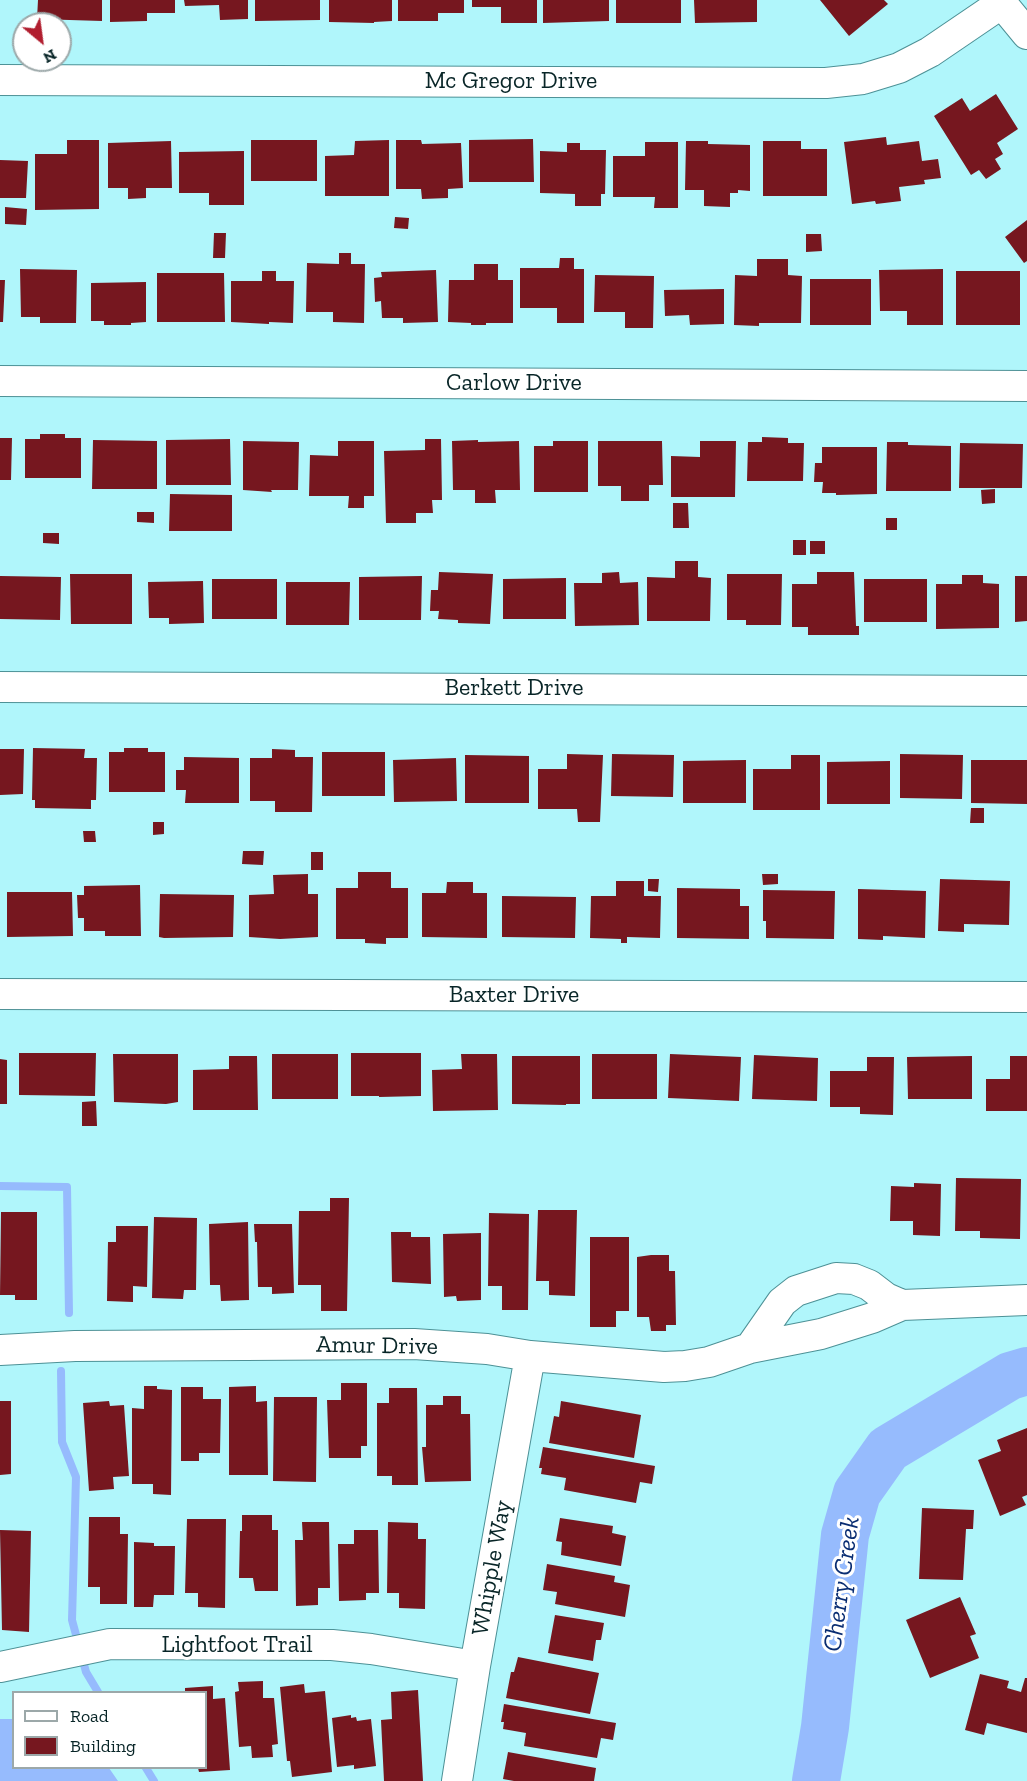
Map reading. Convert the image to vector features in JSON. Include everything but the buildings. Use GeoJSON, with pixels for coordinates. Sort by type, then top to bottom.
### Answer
{"type":"FeatureCollection","features":[{"type":"Feature","properties":{"kind":"street"},"geometry":{"type":"LineString","coordinates":[[1001,2],[1027,34]]}},
{"type":"Feature","properties":{"kind":"street","name":"Mc Gregor Drive"},"geometry":{"type":"LineString","coordinates":[[0,80],[826,83],[863,79],[899,68],[930,52],[1001,2]]}},
{"type":"Feature","properties":{"kind":"street","name":"Carlow Drive"},"geometry":{"type":"LineString","coordinates":[[0,381],[1027,386]]}},
{"type":"Feature","properties":{"kind":"street","name":"Berkett Drive"},"geometry":{"type":"LineString","coordinates":[[0,687],[1027,691]]}},
{"type":"Feature","properties":{"kind":"street","name":"Baxter Drive"},"geometry":{"type":"LineString","coordinates":[[0,994],[1027,997]]}},
{"type":"Feature","properties":{"kind":"street"},"geometry":{"type":"LineString","coordinates":[[750,1348],[782,1302],[796,1291],[836,1278],[854,1279],[869,1285],[886,1298],[902,1305]]}},
{"type":"Feature","properties":{"kind":"street","name":"Amur Drive"},"geometry":{"type":"LineString","coordinates":[[0,1350],[75,1346],[414,1344],[487,1349],[530,1356],[675,1366],[709,1362],[750,1348],[822,1334],[872,1318],[902,1305],[1027,1300]]}},
{"type":"Feature","properties":{"kind":"street","name":"Whipple Way"},"geometry":{"type":"LineString","coordinates":[[457,1781],[530,1356]]}},
{"type":"Feature","properties":{"kind":"street","name":"Lightfoot Trail"},"geometry":{"type":"LineString","coordinates":[[0,1667],[110,1644],[332,1645],[475,1666]]}},
{"type":"Feature","properties":{"kind":"water"},"geometry":{"type":"Polygon","coordinates":[[[0,1719],[12,1719],[12,1769],[110,1769],[118,1781],[0,1781],[0,1719]]]}},
{"type":"Feature","properties":{"kind":"waterway"},"geometry":{"type":"LineString","coordinates":[[0,1186],[67,1187],[69,1313]]}},
{"type":"Feature","properties":{"kind":"waterway"},"geometry":{"type":"LineString","coordinates":[[61,1371],[62,1442],[76,1477],[72,1620],[86,1672],[97,1691]]}},
{"type":"Feature","properties":{"kind":"waterway","name":"Cherry Creek"},"geometry":{"type":"LineString","coordinates":[[816,1781],[825,1727],[845,1535],[857,1493],[888,1449],[1010,1376],[1027,1371]]}},
{"type":"Feature","properties":{"kind":"waterway"},"geometry":{"type":"LineString","coordinates":[[147,1769],[154,1781]]}}]}
